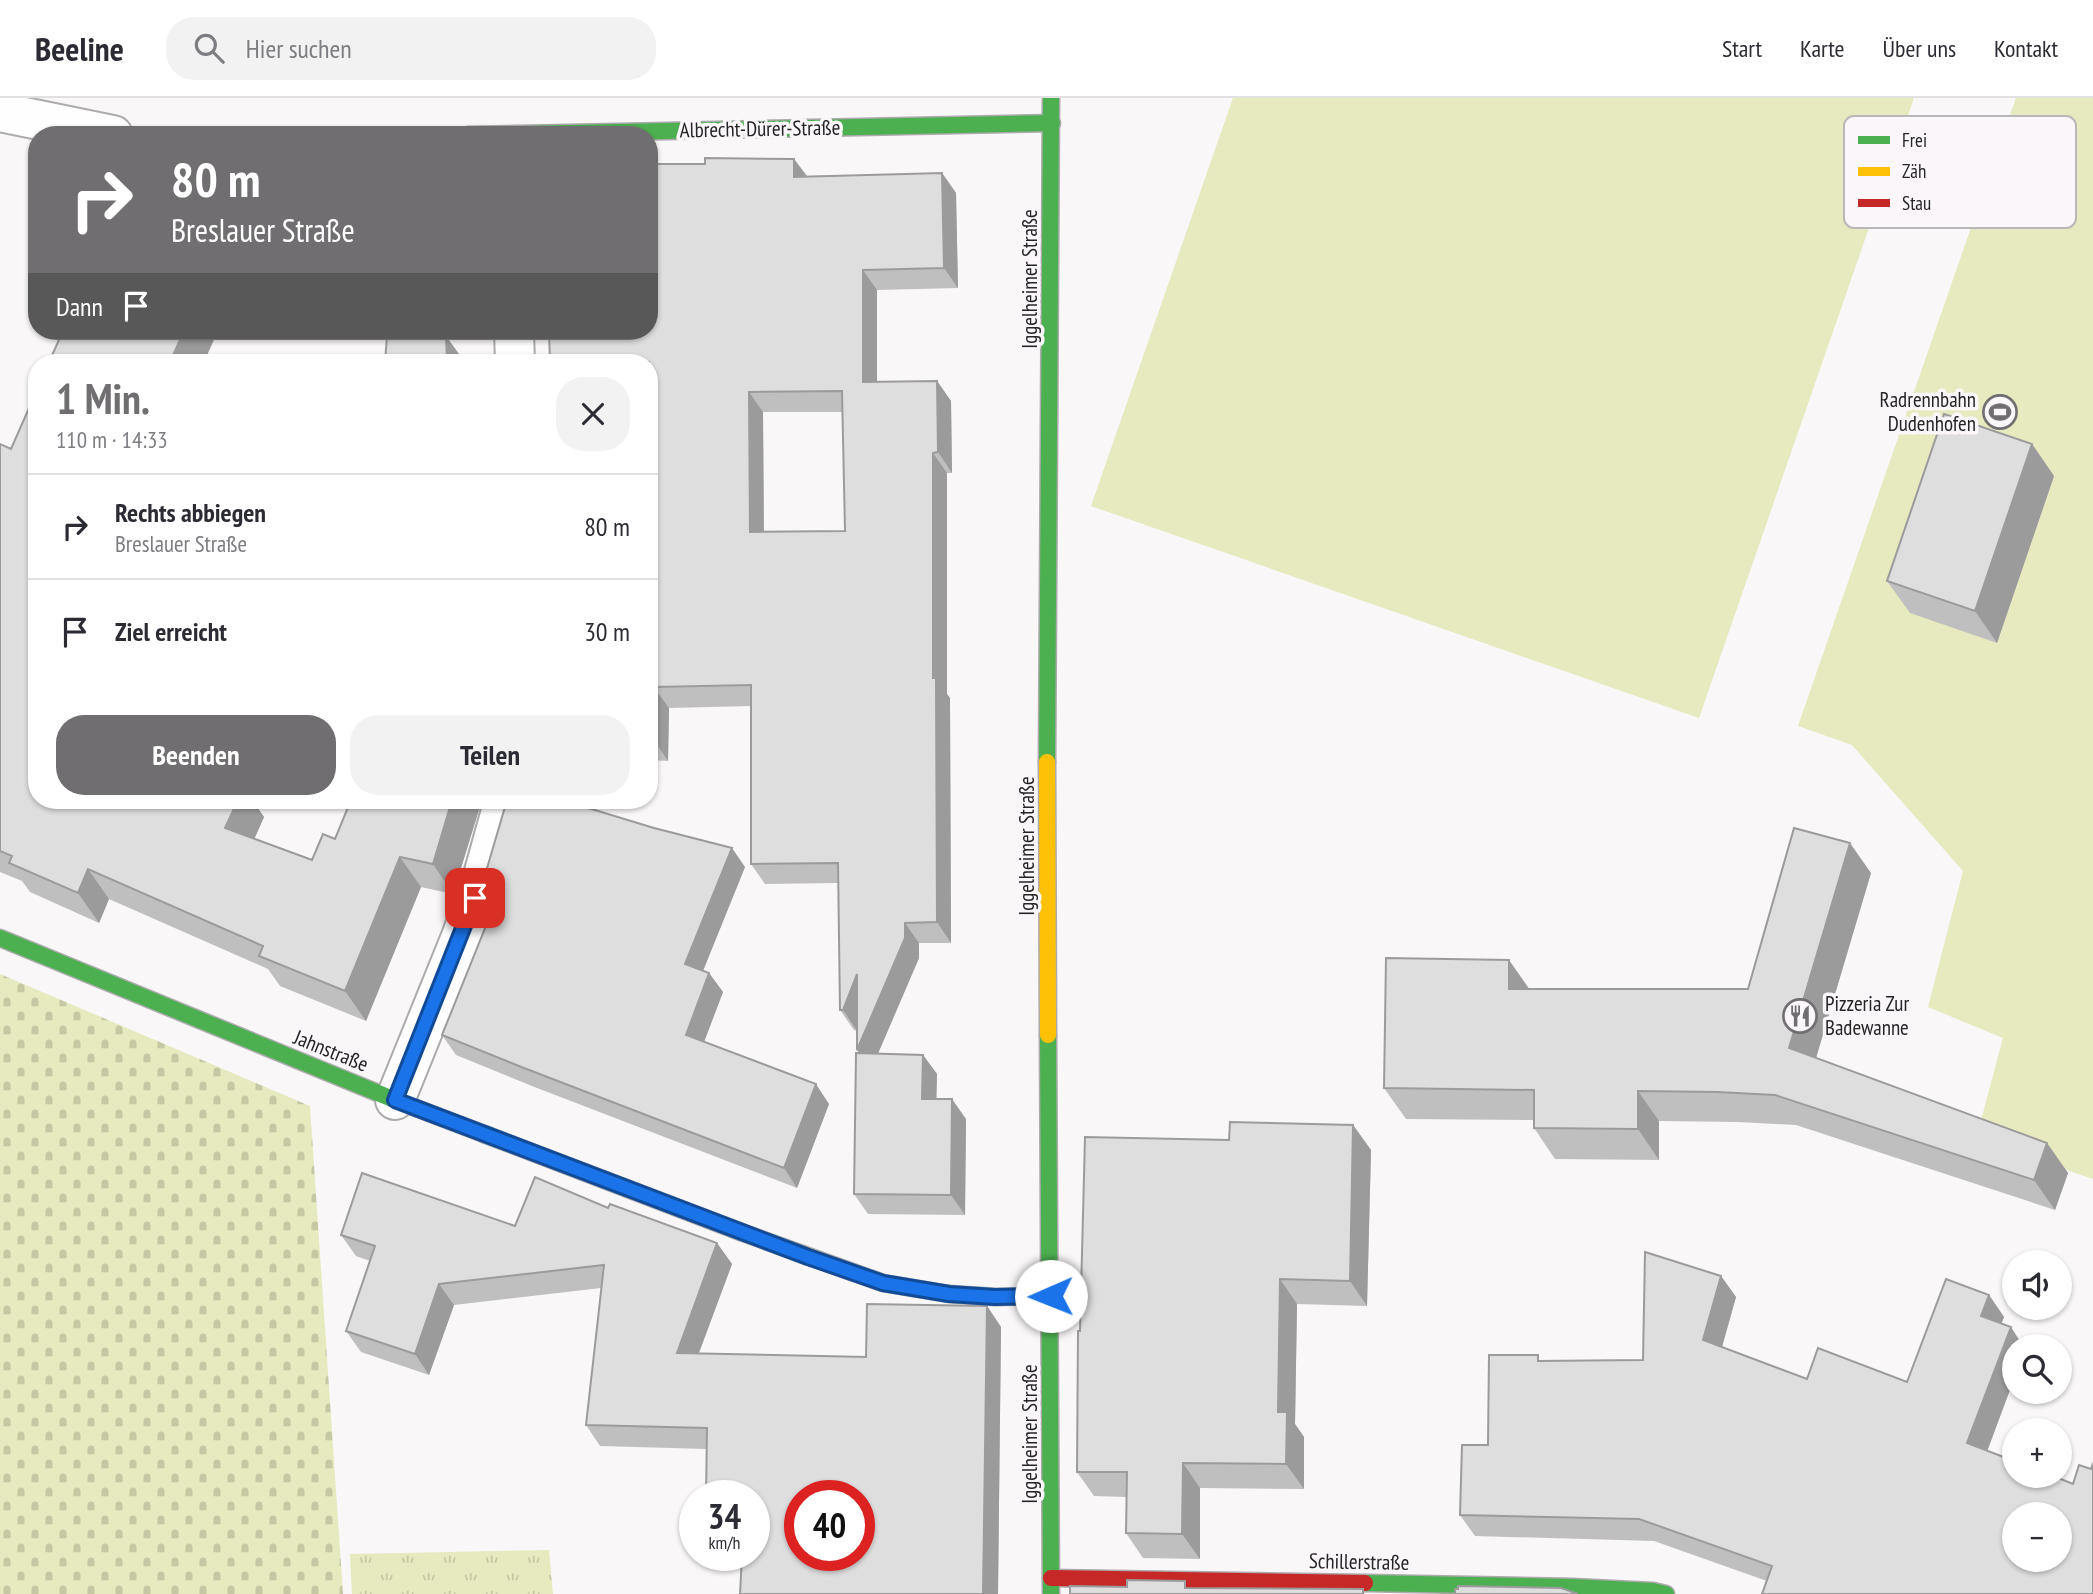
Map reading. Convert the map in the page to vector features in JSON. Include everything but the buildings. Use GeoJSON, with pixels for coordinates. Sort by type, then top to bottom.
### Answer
{"type":"FeatureCollection","features":[{"type":"Feature","properties":{"kind":"street","name":"Iggelheimer Straße"},"geometry":{"type":"LineString","coordinates":[[1051,98],[1047,810],[1051,1586]]}},
{"type":"Feature","properties":{"kind":"street"},"geometry":{"type":"LineString","coordinates":[[0,112],[69,126]]}},
{"type":"Feature","properties":{"kind":"street","name":"Albrecht-Dürer-Straße"},"geometry":{"type":"LineString","coordinates":[[658,131],[1052,123]]}},
{"type":"Feature","properties":{"kind":"street"},"geometry":{"type":"LineString","coordinates":[[395,1100],[461,937],[482,879],[502,809]]}},
{"type":"Feature","properties":{"kind":"street","name":"Jahnstraße"},"geometry":{"type":"LineString","coordinates":[[0,938],[395,1100],[883,1283],[949,1294],[1051,1296]]}},
{"type":"Feature","properties":{"kind":"street","name":"Schillerstraße"},"geometry":{"type":"LineString","coordinates":[[1051,1586],[1560,1586],[1666,1594]]}},
{"type":"Feature","properties":{"kind":"green space"},"geometry":{"type":"Polygon","coordinates":[[[1233,98],[1914,98],[1908,116],[1844,116],[1844,228],[1869,228],[1699,718],[1091,506],[1233,98]]]}},
{"type":"Feature","properties":{"kind":"green space","name":"Radrennbahn Dudenhofen"},"geometry":{"type":"Polygon","coordinates":[[[2016,98],[2093,98],[2093,1179],[1976,1139],[2003,1038],[1928,1007],[1963,871],[1852,745],[1798,726],[1971,228],[2076,228],[2076,116],[2010,116],[2016,98]]]}},
{"type":"Feature","properties":{"kind":"green space"},"geometry":{"type":"Polygon","coordinates":[[[0,974],[310,1106],[343,1594],[0,1594],[0,974]]]}},
{"type":"Feature","properties":{"kind":"green space"},"geometry":{"type":"Polygon","coordinates":[[[549,1550],[553,1594],[352,1594],[350,1554],[549,1550]]]}},
{"type":"Feature","properties":{"kind":"traffic: fast"},"geometry":{"type":"LineString","coordinates":[[1047,762],[1051,98]]}},
{"type":"Feature","properties":{"kind":"traffic: fast"},"geometry":{"type":"LineString","coordinates":[[658,131],[1052,123]]}},
{"type":"Feature","properties":{"kind":"traffic: fast"},"geometry":{"type":"LineString","coordinates":[[0,938],[484,1134]]}},
{"type":"Feature","properties":{"kind":"traffic: fast"},"geometry":{"type":"LineString","coordinates":[[1048,1035],[1051,1594]]}},
{"type":"Feature","properties":{"kind":"traffic: fast"},"geometry":{"type":"LineString","coordinates":[[1365,1583],[1573,1587],[1666,1594]]}},
{"type":"Feature","properties":{"kind":"traffic: slow"},"geometry":{"type":"LineString","coordinates":[[1047,762],[1048,1035]]}},
{"type":"Feature","properties":{"kind":"traffic: slow"},"geometry":{"type":"LineString","coordinates":[[741,1232],[883,1283],[949,1294],[1051,1296]]}},
{"type":"Feature","properties":{"kind":"traffic: jam"},"geometry":{"type":"LineString","coordinates":[[484,1134],[741,1232]]}},
{"type":"Feature","properties":{"kind":"traffic: jam"},"geometry":{"type":"LineString","coordinates":[[1051,1578],[1365,1583]]}},
{"type":"Feature","properties":{"kind":"place","name":"Radrennbahn Dudenhofen"},"geometry":{"type":"Point","coordinates":[2000,412]}},
{"type":"Feature","properties":{"kind":"place","name":"Pizzeria Zur Badewanne"},"geometry":{"type":"Point","coordinates":[1800,1016]}},
{"type":"Feature","properties":{"kind":"route"},"geometry":{"type":"LineString","coordinates":[[475,898],[395,1100],[883,1283],[949,1294],[1051,1296]]}}]}
